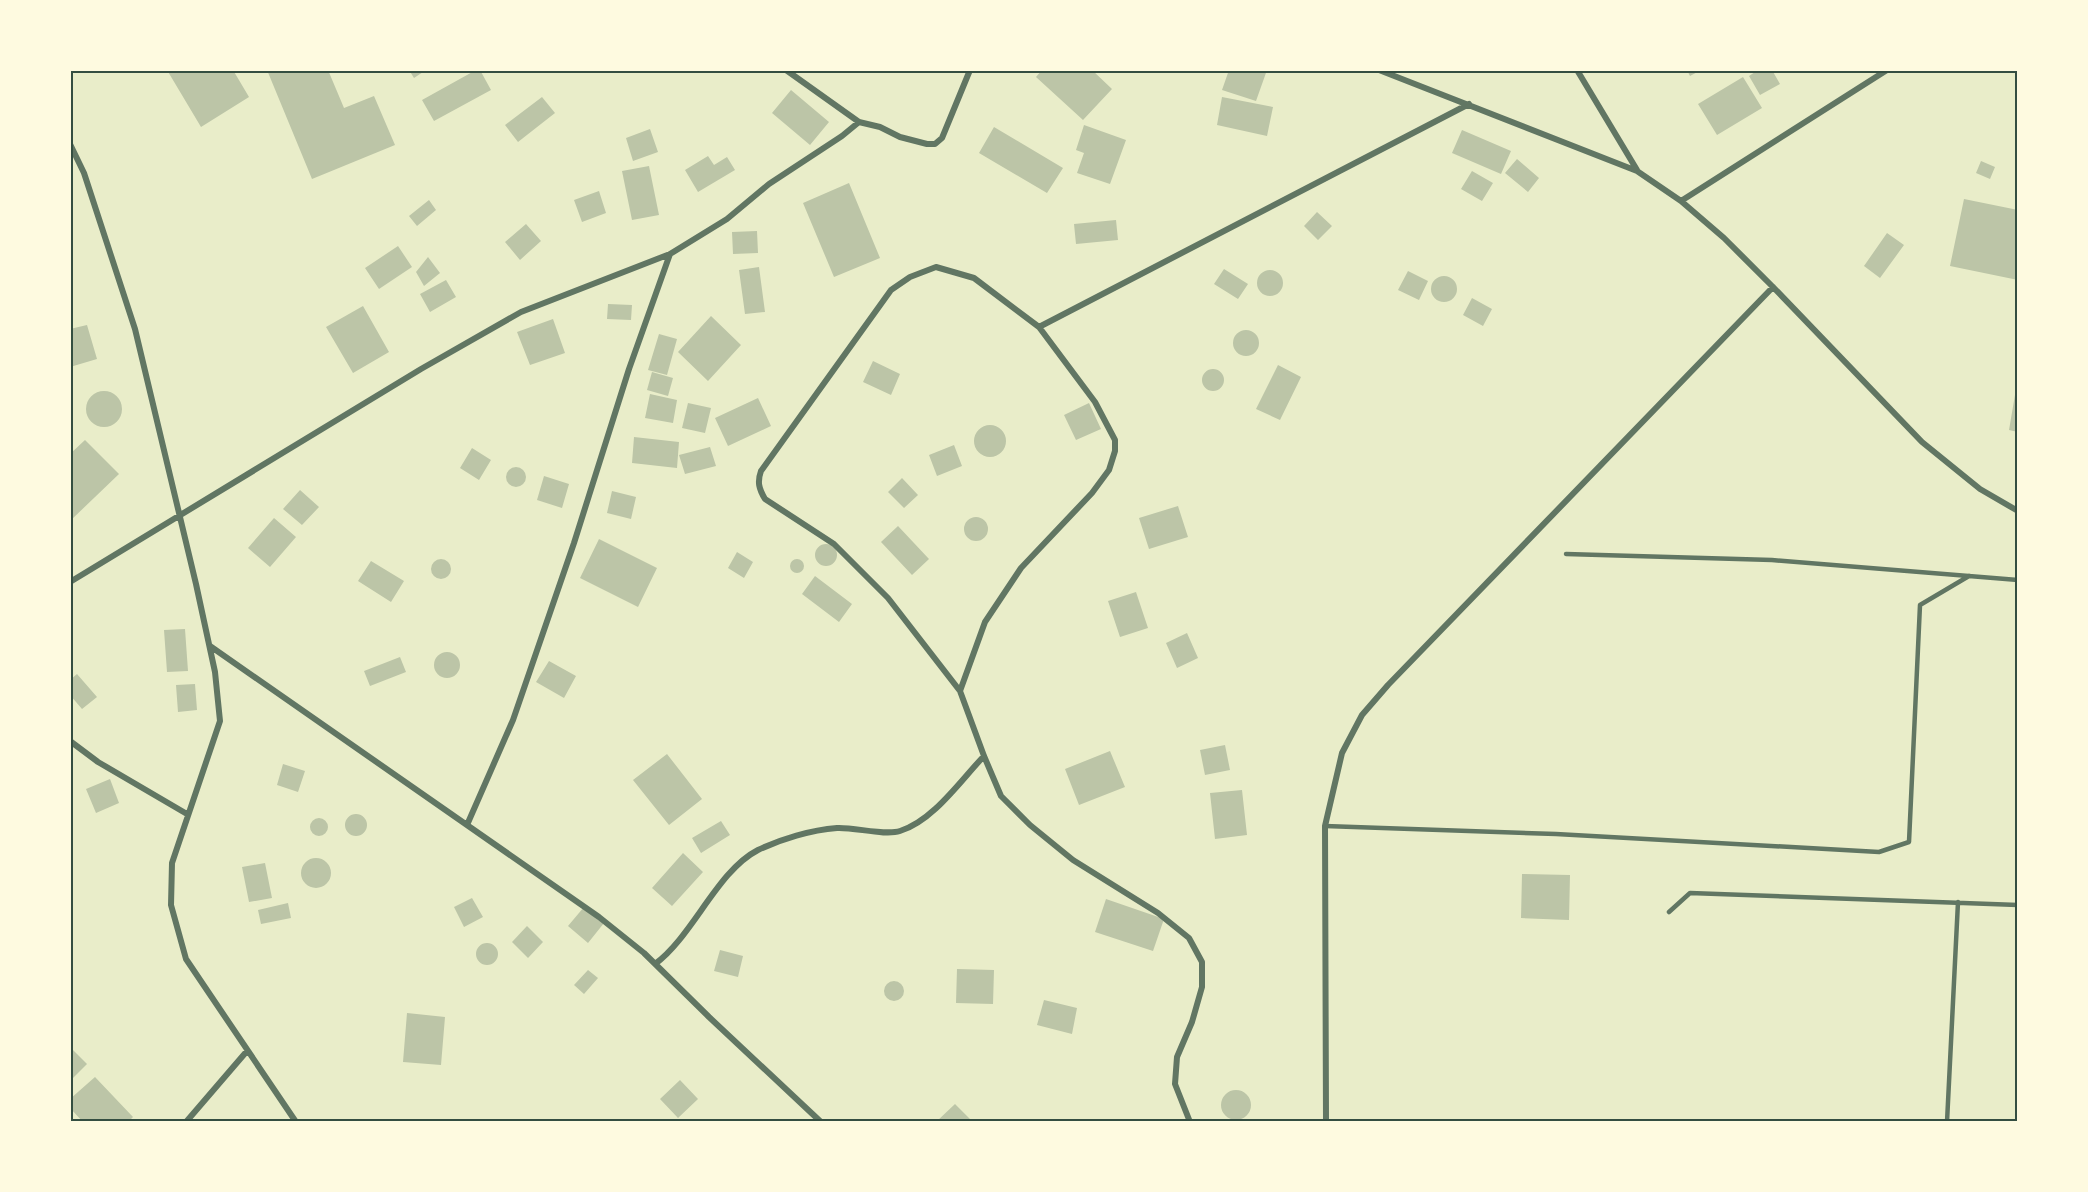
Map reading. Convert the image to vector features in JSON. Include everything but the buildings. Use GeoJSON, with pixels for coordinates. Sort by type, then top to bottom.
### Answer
{"type":"FeatureCollection","features":[{"type":"Feature","properties":{"kind":"street"},"geometry":{"type":"LineString","coordinates":[[786,70],[859,122],[927,144],[935,144],[942,138],[970,70]]}},
{"type":"Feature","properties":{"kind":"street"},"geometry":{"type":"LineString","coordinates":[[1379,70],[1637,171],[1681,201],[1724,238],[1773,286],[1922,442],[1980,489],[2018,511]]}},
{"type":"Feature","properties":{"kind":"street"},"geometry":{"type":"LineString","coordinates":[[1577,70],[1637,171]]}},
{"type":"Feature","properties":{"kind":"street"},"geometry":{"type":"LineString","coordinates":[[1681,201],[1887,70]]}},
{"type":"Feature","properties":{"kind":"street"},"geometry":{"type":"LineString","coordinates":[[1039,327],[1469,104]]}},
{"type":"Feature","properties":{"kind":"street"},"geometry":{"type":"LineString","coordinates":[[70,582],[411,375],[521,312],[670,254],[727,219],[769,184],[842,136],[859,122]]}},
{"type":"Feature","properties":{"kind":"street"},"geometry":{"type":"LineString","coordinates":[[70,144],[84,173],[135,329],[215,672],[220,720],[172,863],[171,905],[186,959],[296,1122]]}},
{"type":"Feature","properties":{"kind":"street"},"geometry":{"type":"LineString","coordinates":[[466,825],[513,720],[574,543],[629,369],[670,254]]}},
{"type":"Feature","properties":{"kind":"street"},"geometry":{"type":"LineString","coordinates":[[960,691],[985,622],[1021,568],[1092,493],[1109,470],[1115,451],[1115,440],[1095,402],[1039,327],[974,278],[936,267],[910,277],[891,290],[759,476],[759,490],[765,499],[834,544],[888,598],[960,691],[1001,796],[1030,825],[1073,860],[1158,913],[1190,938],[1202,962],[1202,987],[1178,1058],[1175,1084],[1190,1122]]}},
{"type":"Feature","properties":{"kind":"street"},"geometry":{"type":"LineString","coordinates":[[1326,1122],[1325,826],[1342,753],[1362,715],[1388,685],[1773,286]]}},
{"type":"Feature","properties":{"kind":"street"},"geometry":{"type":"LineString","coordinates":[[209,646],[598,916],[655,964],[821,1122]]}},
{"type":"Feature","properties":{"kind":"street"},"geometry":{"type":"LineString","coordinates":[[70,741],[98,762],[187,814]]}},
{"type":"Feature","properties":{"kind":"street"},"geometry":{"type":"LineString","coordinates":[[655,964],[673,948],[736,868],[757,851],[800,835],[837,828],[899,832],[923,820],[984,756]]}},
{"type":"Feature","properties":{"kind":"street"},"geometry":{"type":"LineString","coordinates":[[186,1122],[247,1051]]}},
{"type":"Feature","properties":{"kind":"lane"},"geometry":{"type":"LineString","coordinates":[[1566,554],[1772,560],[2018,580]]}},
{"type":"Feature","properties":{"kind":"lane"},"geometry":{"type":"LineString","coordinates":[[1325,826],[1556,834],[1879,852],[1909,842],[1920,604],[1969,576]]}},
{"type":"Feature","properties":{"kind":"lane"},"geometry":{"type":"LineString","coordinates":[[1669,912],[1690,892],[2018,905]]}},
{"type":"Feature","properties":{"kind":"lane"},"geometry":{"type":"LineString","coordinates":[[1947,1122],[1958,902]]}}]}
